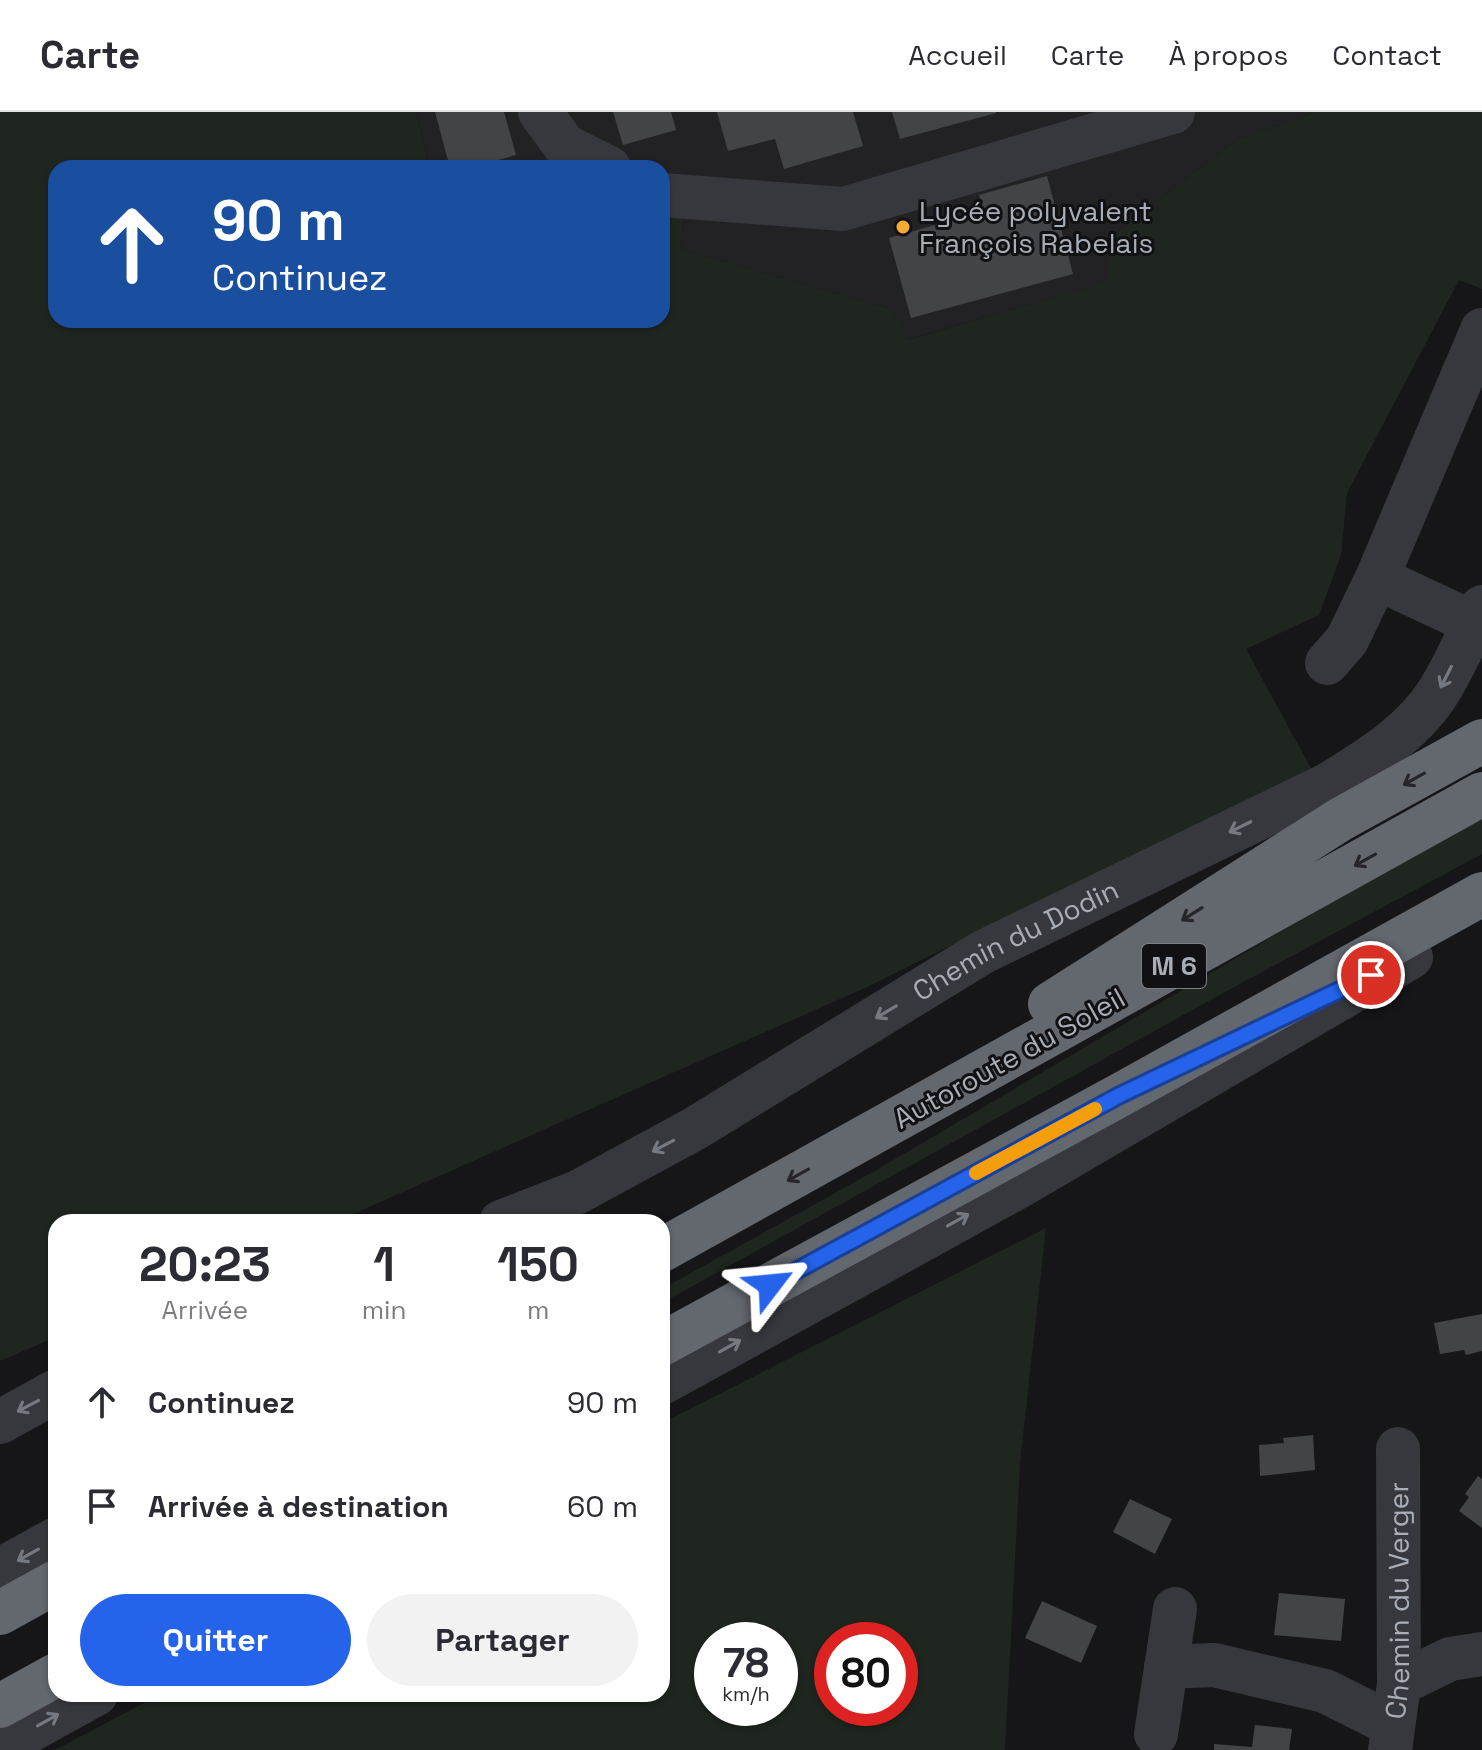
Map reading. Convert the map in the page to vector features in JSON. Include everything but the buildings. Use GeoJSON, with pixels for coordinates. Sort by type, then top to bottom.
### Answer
{"type":"FeatureCollection","features":[{"type":"Feature","properties":{"kind":"highway"},"geometry":{"type":"LineString","coordinates":[[866,1137],[966,1057],[1341,819],[1482,741]]}},
{"type":"Feature","properties":{"kind":"highway","name":"Autoroute du Soleil"},"geometry":{"type":"LineString","coordinates":[[670,1246],[1482,794]]}},
{"type":"Feature","properties":{"kind":"highway"},"geometry":{"type":"LineString","coordinates":[[670,1340],[1482,894]]}},
{"type":"Feature","properties":{"kind":"highway"},"geometry":{"type":"LineString","coordinates":[[1120,1095],[1482,921]]}},
{"type":"Feature","properties":{"kind":"highway"},"geometry":{"type":"LineString","coordinates":[[0,1613],[48,1586]]}},
{"type":"Feature","properties":{"kind":"highway"},"geometry":{"type":"LineString","coordinates":[[0,1706],[48,1679]]}},
{"type":"Feature","properties":{"kind":"street"},"geometry":{"type":"LineString","coordinates":[[540,112],[565,146],[593,160]]}},
{"type":"Feature","properties":{"kind":"street"},"geometry":{"type":"LineString","coordinates":[[670,196],[843,209],[1173,112]]}},
{"type":"Feature","properties":{"kind":"street"},"geometry":{"type":"LineString","coordinates":[[1327,663],[1347,640],[1377,578],[1482,330]]}},
{"type":"Feature","properties":{"kind":"street"},"geometry":{"type":"LineString","coordinates":[[1377,578],[1479,619]]}},
{"type":"Feature","properties":{"kind":"street","name":"Chemin du Dodin"},"geometry":{"type":"LineString","coordinates":[[522,1214],[578,1192],[694,1129],[983,952],[1329,784],[1407,729],[1438,694],[1479,619]]}},
{"type":"Feature","properties":{"kind":"street"},"geometry":{"type":"LineString","coordinates":[[670,1379],[1018,1187],[1426,948]]}},
{"type":"Feature","properties":{"kind":"street"},"geometry":{"type":"LineString","coordinates":[[0,1422],[48,1395]]}},
{"type":"Feature","properties":{"kind":"street","name":"Chemin du Verger"},"geometry":{"type":"LineString","coordinates":[[1394,1720],[1398,1449]]}},
{"type":"Feature","properties":{"kind":"street"},"geometry":{"type":"LineString","coordinates":[[0,1570],[48,1543]]}},
{"type":"Feature","properties":{"kind":"street"},"geometry":{"type":"LineString","coordinates":[[1156,1734],[1175,1609]]}},
{"type":"Feature","properties":{"kind":"street"},"geometry":{"type":"LineString","coordinates":[[1166,1667],[1214,1665],[1325,1691],[1394,1720],[1450,1659],[1482,1654]]}},
{"type":"Feature","properties":{"kind":"street"},"geometry":{"type":"LineString","coordinates":[[0,1747],[82,1702]]}},
{"type":"Feature","properties":{"kind":"shaded area"},"geometry":{"type":"Polygon","coordinates":[[[0,112],[416,112],[428,160],[48,160],[48,328],[670,328],[670,210],[684,216],[680,249],[892,309],[907,340],[1107,282],[1110,238],[1237,139],[1315,112],[1482,112],[1482,289],[1459,280],[1347,493],[1341,555],[1319,615],[1246,649],[1313,772],[1089,877],[865,988],[353,1214],[48,1214],[48,1340],[0,1361],[0,112]]]}},
{"type":"Feature","properties":{"kind":"shaded area","name":"Lycée polyvalent François Rabelais"},"geometry":{"type":"Polygon","coordinates":[[[416,112],[1315,112],[1237,139],[1110,238],[1108,282],[906,340],[892,309],[680,249],[684,216],[670,210],[670,160],[428,160],[416,112]]]}},
{"type":"Feature","properties":{"kind":"shaded area"},"geometry":{"type":"Polygon","coordinates":[[[1482,818],[1482,854],[670,1299],[670,1285],[880,1168],[1372,878],[1482,818]]]}},
{"type":"Feature","properties":{"kind":"shaded area"},"geometry":{"type":"Polygon","coordinates":[[[1046,1228],[1020,1463],[1005,1750],[55,1750],[146,1702],[670,1702],[670,1419],[1046,1228]]]}},
{"type":"Feature","properties":{"kind":"slow traffic"},"geometry":{"type":"LineString","coordinates":[[976,1173],[1095,1109]]}},
{"type":"Feature","properties":{"kind":"place","name":"Lycée polyvalent François Rabelais"},"geometry":{"type":"Point","coordinates":[903,227]}},
{"type":"Feature","properties":{"kind":"route"},"geometry":{"type":"LineString","coordinates":[[770,1285],[1120,1095],[1371,975]]}}]}
